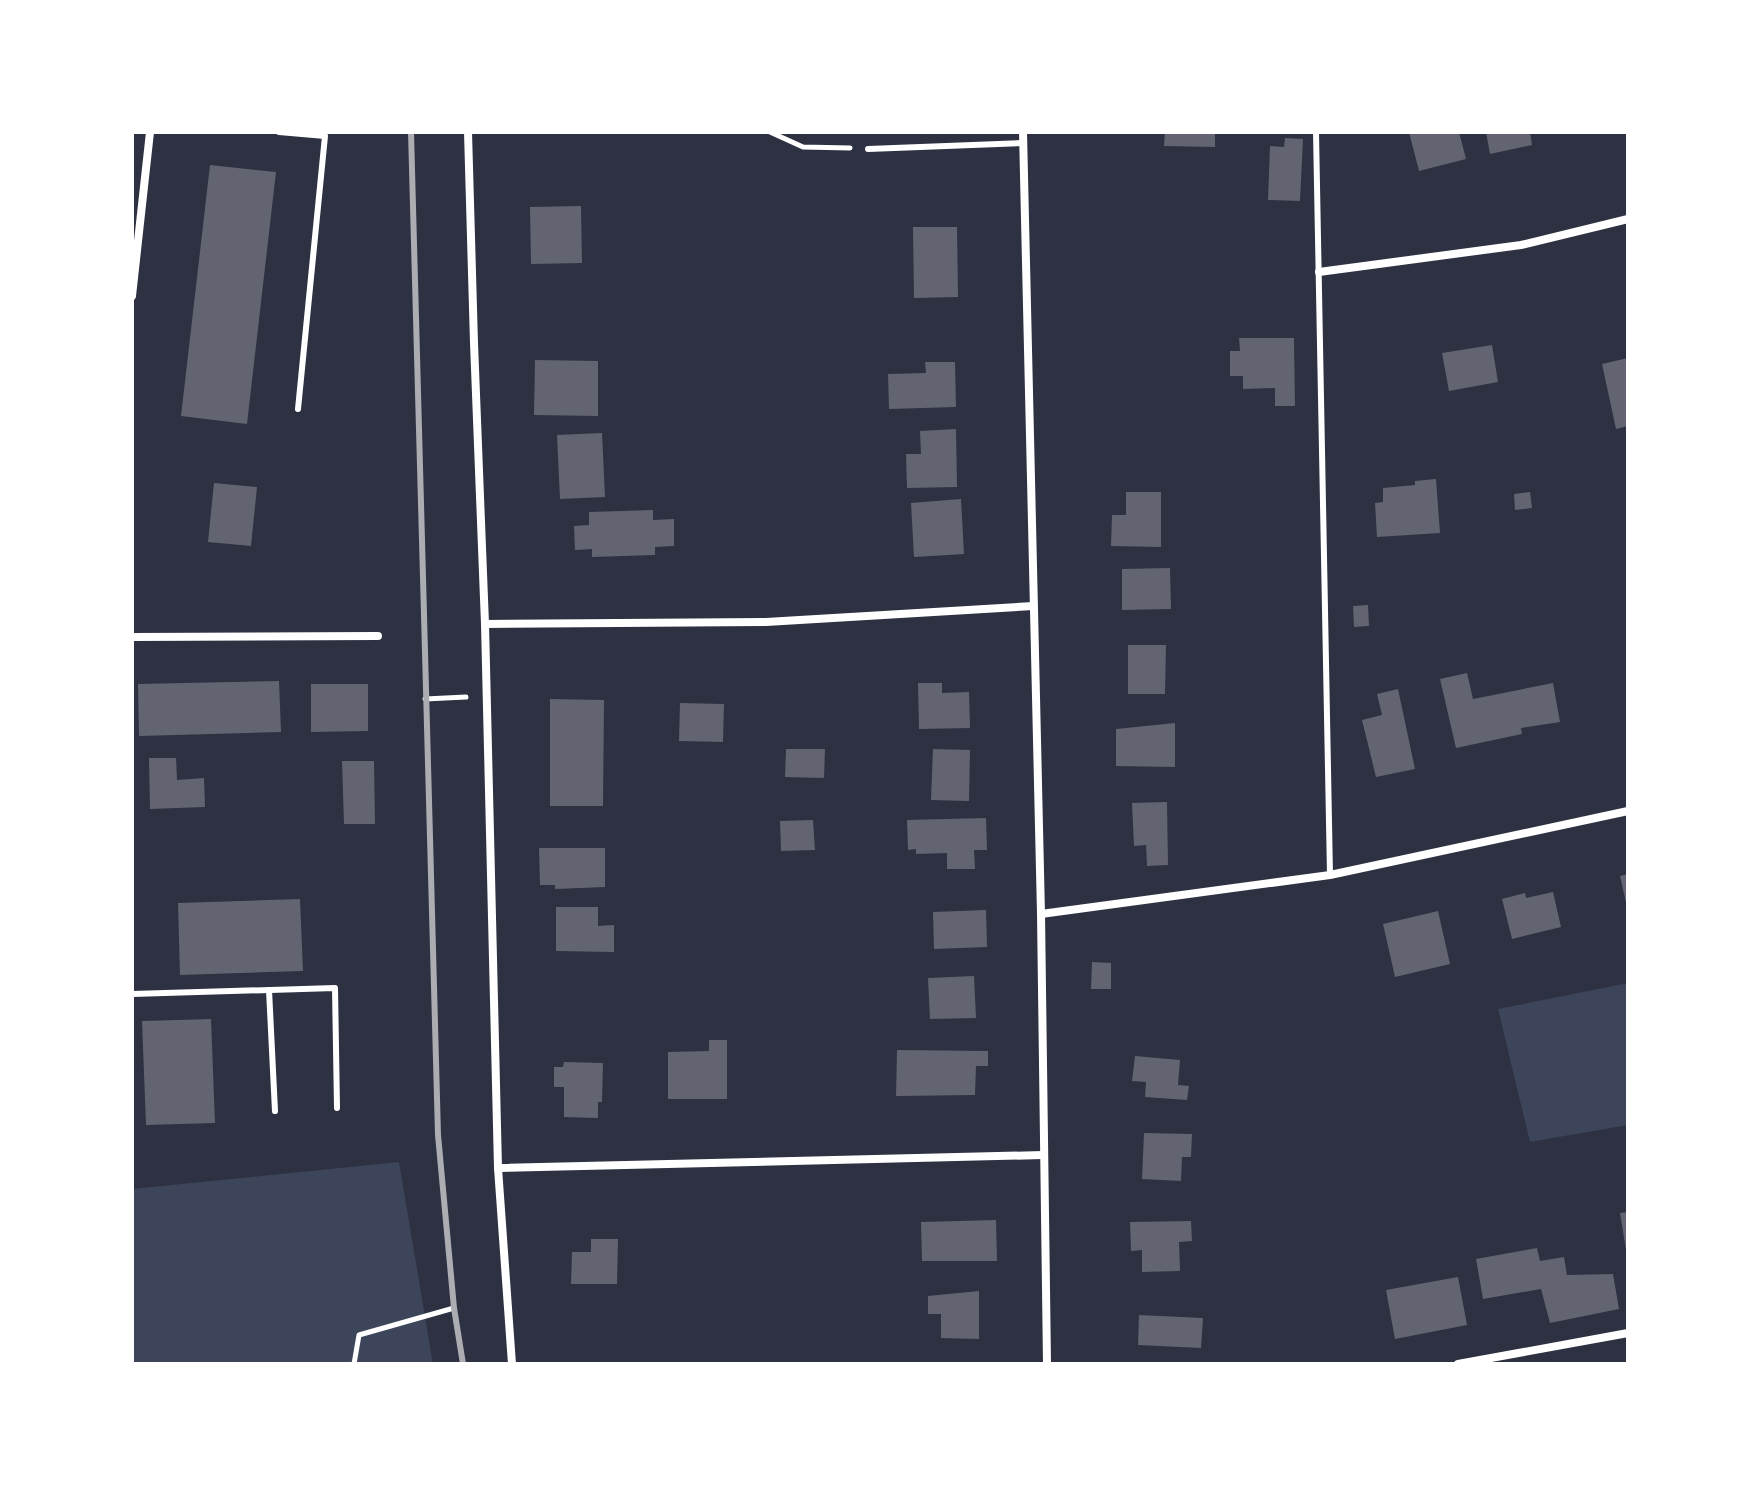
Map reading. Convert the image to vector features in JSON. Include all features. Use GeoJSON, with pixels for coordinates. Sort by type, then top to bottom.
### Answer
{"type":"FeatureCollection","features":[{"type":"Feature","properties":{"kind":"street"},"geometry":{"type":"LineString","coordinates":[[132,296],[150,132]]}},
{"type":"Feature","properties":{"kind":"street"},"geometry":{"type":"LineString","coordinates":[[468,132],[485,624],[498,1168],[512,1364]]}},
{"type":"Feature","properties":{"kind":"street"},"geometry":{"type":"LineString","coordinates":[[1023,132],[1041,914],[1047,1364]]}},
{"type":"Feature","properties":{"kind":"street"},"geometry":{"type":"LineString","coordinates":[[1319,272],[1521,245],[1628,219]]}},
{"type":"Feature","properties":{"kind":"street"},"geometry":{"type":"LineString","coordinates":[[485,624],[766,622],[1033,606]]}},
{"type":"Feature","properties":{"kind":"street"},"geometry":{"type":"LineString","coordinates":[[132,637],[378,636]]}},
{"type":"Feature","properties":{"kind":"street"},"geometry":{"type":"LineString","coordinates":[[1041,914],[1330,875],[1628,811]]}},
{"type":"Feature","properties":{"kind":"street"},"geometry":{"type":"LineString","coordinates":[[498,1168],[1043,1155]]}},
{"type":"Feature","properties":{"kind":"street"},"geometry":{"type":"LineString","coordinates":[[1458,1364],[1628,1333]]}},
{"type":"Feature","properties":{"kind":"lane"},"geometry":{"type":"LineString","coordinates":[[279,132],[325,136],[298,409]]}},
{"type":"Feature","properties":{"kind":"lane"},"geometry":{"type":"LineString","coordinates":[[1316,132],[1330,875]]}},
{"type":"Feature","properties":{"kind":"lane"},"geometry":{"type":"LineString","coordinates":[[868,149],[1023,143]]}},
{"type":"Feature","properties":{"kind":"lane"},"geometry":{"type":"LineString","coordinates":[[132,994],[335,988],[337,1108]]}},
{"type":"Feature","properties":{"kind":"lane"},"geometry":{"type":"LineString","coordinates":[[269,990],[275,1111]]}},
{"type":"Feature","properties":{"kind":"path"},"geometry":{"type":"LineString","coordinates":[[770,132],[803,147],[868,149]]}},
{"type":"Feature","properties":{"kind":"path"},"geometry":{"type":"LineString","coordinates":[[425,699],[487,697]]}},
{"type":"Feature","properties":{"kind":"path"},"geometry":{"type":"LineString","coordinates":[[354,1364],[359,1335],[454,1308]]}},
{"type":"Feature","properties":{"kind":"shaded area"},"geometry":{"type":"Polygon","coordinates":[[[1628,983],[1628,1125],[1530,1142],[1498,1009],[1628,983]]]}},
{"type":"Feature","properties":{"kind":"shaded area"},"geometry":{"type":"Polygon","coordinates":[[[399,1162],[433,1364],[132,1364],[132,1189],[399,1162]]]}},
{"type":"Feature","properties":{"kind":"building"},"geometry":{"type":"Polygon","coordinates":[[[1165,132],[1215,132],[1215,147],[1164,146],[1165,132]]]}},
{"type":"Feature","properties":{"kind":"building"},"geometry":{"type":"Polygon","coordinates":[[[1409,132],[1459,132],[1466,159],[1419,171],[1409,132]]]}},
{"type":"Feature","properties":{"kind":"building"},"geometry":{"type":"Polygon","coordinates":[[[1486,132],[1530,132],[1532,145],[1490,154],[1486,132]]]}},
{"type":"Feature","properties":{"kind":"building"},"geometry":{"type":"Polygon","coordinates":[[[1285,138],[1303,139],[1300,201],[1268,200],[1270,146],[1284,147],[1285,138]]]}},
{"type":"Feature","properties":{"kind":"building"},"geometry":{"type":"Polygon","coordinates":[[[210,165],[276,172],[247,424],[181,416],[210,165]]]}},
{"type":"Feature","properties":{"kind":"building"},"geometry":{"type":"Polygon","coordinates":[[[581,206],[582,263],[531,264],[530,207],[581,206]]]}},
{"type":"Feature","properties":{"kind":"building"},"geometry":{"type":"Polygon","coordinates":[[[913,227],[957,227],[958,297],[914,298],[913,227]]]}},
{"type":"Feature","properties":{"kind":"building"},"geometry":{"type":"Polygon","coordinates":[[[1239,338],[1294,338],[1295,406],[1275,406],[1275,388],[1243,389],[1243,376],[1230,376],[1230,351],[1240,351],[1239,338]]]}},
{"type":"Feature","properties":{"kind":"building"},"geometry":{"type":"Polygon","coordinates":[[[1492,345],[1498,382],[1449,391],[1442,353],[1492,345]]]}},
{"type":"Feature","properties":{"kind":"building"},"geometry":{"type":"Polygon","coordinates":[[[1628,358],[1628,426],[1616,429],[1602,364],[1628,358]]]}},
{"type":"Feature","properties":{"kind":"building"},"geometry":{"type":"Polygon","coordinates":[[[535,360],[598,361],[598,416],[534,415],[535,360]]]}},
{"type":"Feature","properties":{"kind":"building"},"geometry":{"type":"Polygon","coordinates":[[[925,362],[955,362],[956,407],[889,409],[888,374],[926,373],[925,362]]]}},
{"type":"Feature","properties":{"kind":"building"},"geometry":{"type":"Polygon","coordinates":[[[956,429],[957,487],[907,488],[906,454],[921,454],[920,431],[956,429]]]}},
{"type":"Feature","properties":{"kind":"building"},"geometry":{"type":"Polygon","coordinates":[[[602,433],[605,497],[560,499],[557,435],[602,433]]]}},
{"type":"Feature","properties":{"kind":"building"},"geometry":{"type":"Polygon","coordinates":[[[1436,479],[1440,533],[1377,537],[1375,503],[1383,502],[1383,488],[1436,479]]]}},
{"type":"Feature","properties":{"kind":"building"},"geometry":{"type":"Polygon","coordinates":[[[214,483],[257,487],[251,546],[208,542],[214,483]]]}},
{"type":"Feature","properties":{"kind":"building"},"geometry":{"type":"Polygon","coordinates":[[[1126,492],[1161,492],[1161,547],[1111,546],[1112,515],[1126,515],[1126,492]]]}},
{"type":"Feature","properties":{"kind":"building"},"geometry":{"type":"Polygon","coordinates":[[[1530,492],[1532,508],[1515,510],[1514,494],[1530,492]]]}},
{"type":"Feature","properties":{"kind":"building"},"geometry":{"type":"Polygon","coordinates":[[[961,499],[964,554],[914,557],[911,503],[961,499]]]}},
{"type":"Feature","properties":{"kind":"building"},"geometry":{"type":"Polygon","coordinates":[[[653,510],[653,520],[674,519],[674,546],[655,547],[655,555],[592,557],[592,549],[575,550],[574,526],[589,525],[589,512],[653,510]]]}},
{"type":"Feature","properties":{"kind":"building"},"geometry":{"type":"Polygon","coordinates":[[[1170,568],[1171,609],[1122,610],[1122,569],[1170,568]]]}},
{"type":"Feature","properties":{"kind":"building"},"geometry":{"type":"Polygon","coordinates":[[[1368,605],[1369,626],[1354,627],[1353,606],[1368,605]]]}},
{"type":"Feature","properties":{"kind":"building"},"geometry":{"type":"Polygon","coordinates":[[[1128,645],[1166,645],[1165,694],[1128,694],[1128,645]]]}},
{"type":"Feature","properties":{"kind":"building"},"geometry":{"type":"Polygon","coordinates":[[[1467,673],[1473,699],[1553,683],[1560,722],[1521,728],[1522,734],[1456,748],[1440,679],[1467,673]]]}},
{"type":"Feature","properties":{"kind":"building"},"geometry":{"type":"Polygon","coordinates":[[[279,681],[281,732],[139,736],[138,684],[279,681]]]}},
{"type":"Feature","properties":{"kind":"building"},"geometry":{"type":"Polygon","coordinates":[[[918,683],[942,683],[942,693],[969,692],[970,728],[919,729],[918,683]]]}},
{"type":"Feature","properties":{"kind":"building"},"geometry":{"type":"Polygon","coordinates":[[[311,684],[368,684],[368,731],[311,732],[311,684]]]}},
{"type":"Feature","properties":{"kind":"building"},"geometry":{"type":"Polygon","coordinates":[[[1398,689],[1415,769],[1376,777],[1362,720],[1382,715],[1377,694],[1398,689]]]}},
{"type":"Feature","properties":{"kind":"building"},"geometry":{"type":"Polygon","coordinates":[[[550,699],[604,700],[603,806],[550,806],[550,699]]]}},
{"type":"Feature","properties":{"kind":"building"},"geometry":{"type":"Polygon","coordinates":[[[680,703],[724,704],[723,742],[679,741],[680,703]]]}},
{"type":"Feature","properties":{"kind":"building"},"geometry":{"type":"Polygon","coordinates":[[[1175,723],[1175,767],[1116,766],[1116,729],[1175,723]]]}},
{"type":"Feature","properties":{"kind":"building"},"geometry":{"type":"Polygon","coordinates":[[[786,749],[825,749],[824,778],[785,777],[786,749]]]}},
{"type":"Feature","properties":{"kind":"building"},"geometry":{"type":"Polygon","coordinates":[[[933,749],[970,750],[969,801],[931,800],[933,749]]]}},
{"type":"Feature","properties":{"kind":"building"},"geometry":{"type":"Polygon","coordinates":[[[149,758],[176,758],[177,780],[204,778],[205,807],[150,809],[149,758]]]}},
{"type":"Feature","properties":{"kind":"building"},"geometry":{"type":"Polygon","coordinates":[[[342,761],[374,761],[375,824],[344,824],[342,761]]]}},
{"type":"Feature","properties":{"kind":"building"},"geometry":{"type":"Polygon","coordinates":[[[1167,802],[1168,865],[1147,866],[1146,845],[1134,846],[1132,803],[1167,802]]]}},
{"type":"Feature","properties":{"kind":"building"},"geometry":{"type":"Polygon","coordinates":[[[986,818],[987,850],[974,850],[975,869],[947,869],[947,853],[916,854],[916,849],[908,850],[907,820],[986,818]]]}},
{"type":"Feature","properties":{"kind":"building"},"geometry":{"type":"Polygon","coordinates":[[[813,820],[815,850],[781,851],[780,821],[813,820]]]}},
{"type":"Feature","properties":{"kind":"building"},"geometry":{"type":"Polygon","coordinates":[[[539,848],[605,848],[605,887],[555,889],[555,885],[540,885],[539,848]]]}},
{"type":"Feature","properties":{"kind":"building"},"geometry":{"type":"Polygon","coordinates":[[[1628,874],[1628,907],[1627,907],[1620,876],[1628,874]]]}},
{"type":"Feature","properties":{"kind":"building"},"geometry":{"type":"Polygon","coordinates":[[[1553,892],[1561,927],[1512,939],[1502,899],[1525,893],[1526,898],[1553,892]]]}},
{"type":"Feature","properties":{"kind":"building"},"geometry":{"type":"Polygon","coordinates":[[[300,899],[303,971],[180,975],[178,903],[300,899]]]}},
{"type":"Feature","properties":{"kind":"building"},"geometry":{"type":"Polygon","coordinates":[[[556,907],[598,907],[598,926],[614,925],[614,952],[556,951],[556,907]]]}},
{"type":"Feature","properties":{"kind":"building"},"geometry":{"type":"Polygon","coordinates":[[[986,910],[987,947],[934,949],[933,912],[986,910]]]}},
{"type":"Feature","properties":{"kind":"building"},"geometry":{"type":"Polygon","coordinates":[[[1438,911],[1450,964],[1395,977],[1383,924],[1438,911]]]}},
{"type":"Feature","properties":{"kind":"building"},"geometry":{"type":"Polygon","coordinates":[[[1092,962],[1111,963],[1111,989],[1091,989],[1092,962]]]}},
{"type":"Feature","properties":{"kind":"building"},"geometry":{"type":"Polygon","coordinates":[[[974,976],[976,1018],[930,1019],[928,978],[974,976]]]}},
{"type":"Feature","properties":{"kind":"building"},"geometry":{"type":"Polygon","coordinates":[[[211,1019],[215,1123],[146,1125],[142,1021],[211,1019]]]}},
{"type":"Feature","properties":{"kind":"building"},"geometry":{"type":"Polygon","coordinates":[[[709,1040],[727,1040],[727,1099],[668,1099],[668,1052],[709,1051],[709,1040]]]}},
{"type":"Feature","properties":{"kind":"building"},"geometry":{"type":"Polygon","coordinates":[[[897,1050],[988,1051],[988,1066],[976,1066],[975,1095],[896,1096],[897,1050]]]}},
{"type":"Feature","properties":{"kind":"building"},"geometry":{"type":"Polygon","coordinates":[[[1135,1056],[1180,1060],[1178,1085],[1189,1086],[1187,1100],[1145,1097],[1146,1082],[1132,1081],[1135,1056]]]}},
{"type":"Feature","properties":{"kind":"building"},"geometry":{"type":"Polygon","coordinates":[[[564,1062],[603,1063],[602,1102],[598,1102],[598,1118],[564,1117],[564,1087],[554,1087],[554,1067],[563,1067],[564,1062]]]}},
{"type":"Feature","properties":{"kind":"building"},"geometry":{"type":"Polygon","coordinates":[[[1144,1133],[1192,1134],[1191,1157],[1182,1157],[1181,1181],[1142,1179],[1144,1133]]]}},
{"type":"Feature","properties":{"kind":"building"},"geometry":{"type":"Polygon","coordinates":[[[1628,1212],[1628,1250],[1626,1250],[1620,1213],[1628,1212]]]}},
{"type":"Feature","properties":{"kind":"building"},"geometry":{"type":"Polygon","coordinates":[[[996,1220],[997,1261],[922,1261],[921,1222],[996,1220]]]}},
{"type":"Feature","properties":{"kind":"building"},"geometry":{"type":"Polygon","coordinates":[[[1191,1221],[1192,1241],[1179,1242],[1180,1271],[1142,1272],[1142,1250],[1131,1251],[1130,1222],[1191,1221]]]}},
{"type":"Feature","properties":{"kind":"building"},"geometry":{"type":"Polygon","coordinates":[[[591,1239],[618,1239],[617,1284],[571,1284],[572,1252],[591,1252],[591,1239]]]}},
{"type":"Feature","properties":{"kind":"building"},"geometry":{"type":"Polygon","coordinates":[[[1537,1248],[1540,1261],[1564,1257],[1567,1275],[1613,1274],[1619,1309],[1550,1323],[1541,1289],[1483,1299],[1476,1259],[1537,1248]]]}},
{"type":"Feature","properties":{"kind":"building"},"geometry":{"type":"Polygon","coordinates":[[[1458,1277],[1467,1325],[1395,1339],[1386,1290],[1458,1277]]]}},
{"type":"Feature","properties":{"kind":"building"},"geometry":{"type":"Polygon","coordinates":[[[979,1291],[979,1339],[941,1338],[941,1314],[928,1314],[928,1296],[979,1291]]]}},
{"type":"Feature","properties":{"kind":"building"},"geometry":{"type":"Polygon","coordinates":[[[1139,1315],[1203,1318],[1201,1348],[1138,1345],[1139,1315]]]}},
{"type":"Feature","properties":{"kind":"railway"},"geometry":{"type":"LineString","coordinates":[[411,132],[438,1135],[454,1308],[463,1364]]}}]}
